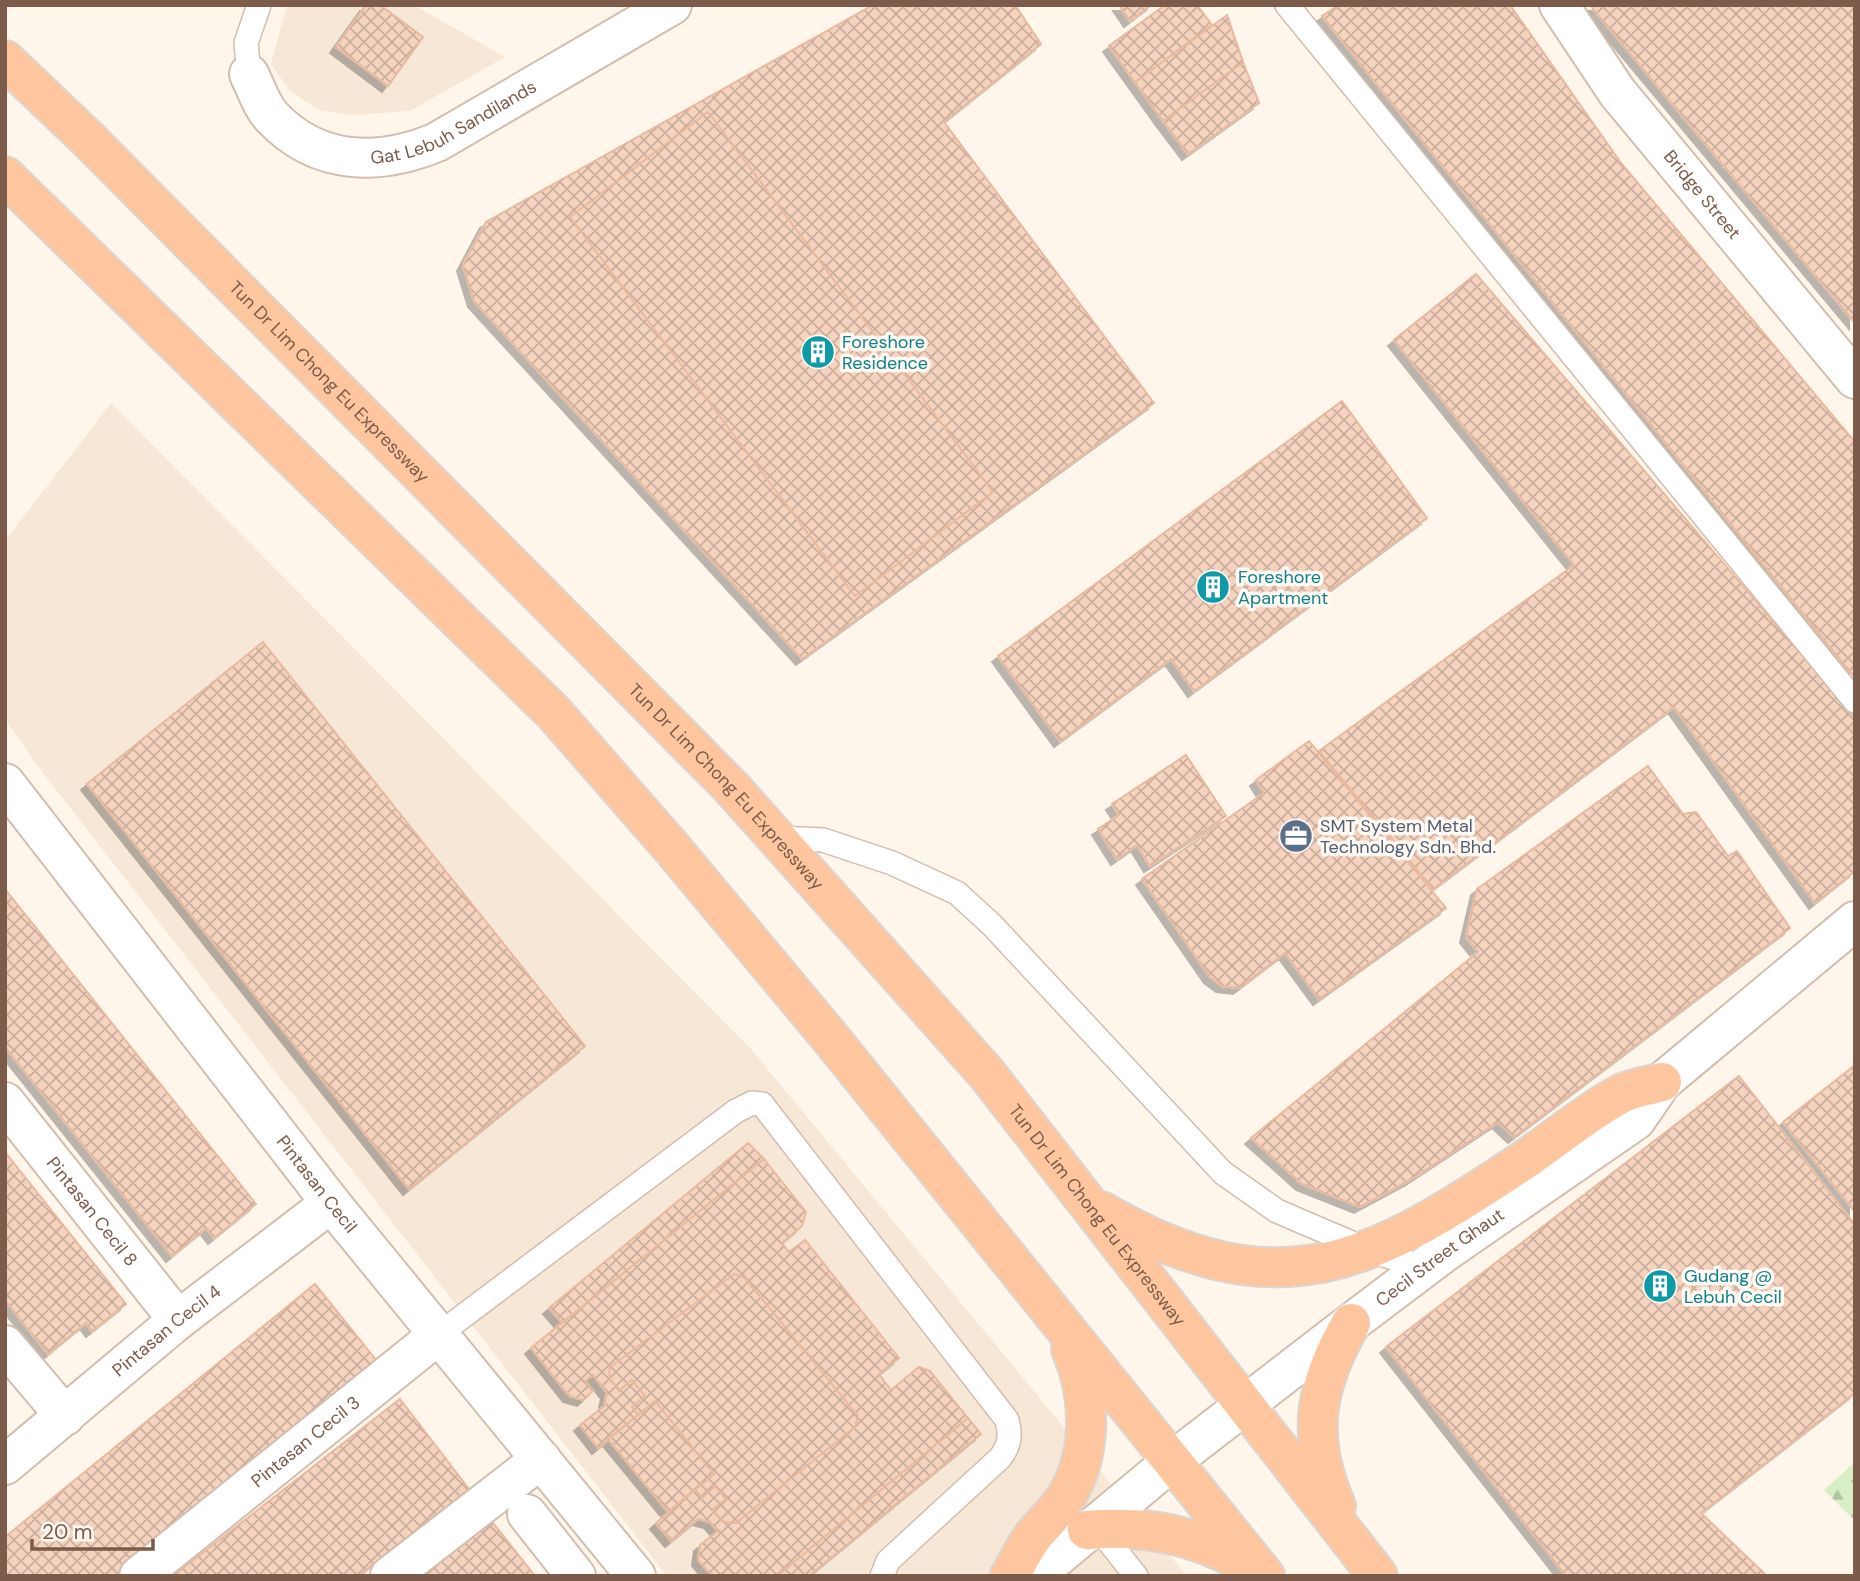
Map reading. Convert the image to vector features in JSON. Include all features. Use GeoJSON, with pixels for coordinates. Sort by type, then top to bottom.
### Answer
{"type":"FeatureCollection","features":[{"type":"Feature","properties":{"kind":"highway","name":"Tun Dr Lim Chong Eu Expressway"},"geometry":{"type":"LineString","coordinates":[[5,60],[89,140],[731,787],[987,1074],[1378,1576]]}},
{"type":"Feature","properties":{"kind":"highway"},"geometry":{"type":"LineString","coordinates":[[5,176],[554,713],[820,1024],[1062,1328],[1264,1575]]}},
{"type":"Feature","properties":{"kind":"highway"},"geometry":{"type":"LineString","coordinates":[[1084,1201],[1158,1241],[1234,1264],[1292,1268],[1325,1264],[1368,1250],[1454,1207],[1622,1093],[1662,1082]]}},
{"type":"Feature","properties":{"kind":"highway"},"geometry":{"type":"LineString","coordinates":[[1351,1323],[1325,1375],[1317,1414],[1317,1443],[1323,1475],[1352,1544]]}},
{"type":"Feature","properties":{"kind":"highway"},"geometry":{"type":"LineString","coordinates":[[1010,1576],[1034,1535],[1070,1491],[1083,1452],[1087,1420],[1083,1390],[1062,1328]]}},
{"type":"Feature","properties":{"kind":"highway"},"geometry":{"type":"LineString","coordinates":[[1093,1530],[1122,1527],[1169,1532],[1198,1540],[1264,1575]]}},
{"type":"Feature","properties":{"kind":"street","name":"Gat Lebuh Sandilands"},"geometry":{"type":"LineString","coordinates":[[249,74],[271,116],[313,147],[340,156],[370,159],[407,155],[437,142],[672,5]]}},
{"type":"Feature","properties":{"kind":"street","name":"Bridge Street"},"geometry":{"type":"LineString","coordinates":[[1559,5],[1617,92],[1855,379]]}},
{"type":"Feature","properties":{"kind":"street","name":"Pintasan Cecil"},"geometry":{"type":"LineString","coordinates":[[5,783],[331,1203],[636,1576]]}},
{"type":"Feature","properties":{"kind":"street","name":"Cecil Street Ghaut"},"geometry":{"type":"LineString","coordinates":[[1010,1576],[1056,1558],[1093,1530],[1171,1462],[1351,1323],[1636,1120],[1662,1082],[1855,921]]}},
{"type":"Feature","properties":{"kind":"street","name":"Pintasan Cecil 8"},"geometry":{"type":"LineString","coordinates":[[5,1102],[178,1320]]}},
{"type":"Feature","properties":{"kind":"street","name":"Pintasan Cecil 4"},"geometry":{"type":"LineString","coordinates":[[5,1465],[178,1320],[331,1203]]}},
{"type":"Feature","properties":{"kind":"street","name":"Pintasan Cecil 3"},"geometry":{"type":"LineString","coordinates":[[139,1576],[438,1335]]}},
{"type":"Feature","properties":{"kind":"street"},"geometry":{"type":"LineString","coordinates":[[5,1345],[65,1416]]}},
{"type":"Feature","properties":{"kind":"street"},"geometry":{"type":"LineString","coordinates":[[390,1576],[541,1459]]}},
{"type":"Feature","properties":{"kind":"street"},"geometry":{"type":"LineString","coordinates":[[527,1514],[576,1576]]}},
{"type":"Feature","properties":{"kind":"lane"},"geometry":{"type":"LineString","coordinates":[[249,74],[246,43],[260,5]]}},
{"type":"Feature","properties":{"kind":"lane"},"geometry":{"type":"LineString","coordinates":[[1287,5],[1855,701]]}},
{"type":"Feature","properties":{"kind":"lane"},"geometry":{"type":"LineString","coordinates":[[776,838],[823,841],[892,863],[957,893],[1002,934],[1223,1173],[1277,1211],[1368,1250],[1425,1268]]}},
{"type":"Feature","properties":{"kind":"lane"},"geometry":{"type":"LineString","coordinates":[[438,1335],[736,1111],[752,1103],[762,1104],[1007,1420],[1011,1433],[1008,1448],[1000,1458],[888,1561],[882,1576]]}},
{"type":"Feature","properties":{"kind":"lane"},"geometry":{"type":"LineString","coordinates":[[1093,1530],[1136,1576]]}},
{"type":"Feature","properties":{"kind":"shaded area"},"geometry":{"type":"Polygon","coordinates":[[[287,5],[414,5],[505,57],[410,111],[352,115],[318,110],[289,90],[271,64],[287,5]]]}},
{"type":"Feature","properties":{"kind":"shaded area"},"geometry":{"type":"Polygon","coordinates":[[[111,403],[750,1048],[1187,1576],[667,1576],[37,765],[5,719],[5,541],[111,403]]]}},
{"type":"Feature","properties":{"kind":"green space"},"geometry":{"type":"Polygon","coordinates":[[[1855,1462],[1855,1521],[1824,1490],[1855,1462]]]}},
{"type":"Feature","properties":{"kind":"building"},"geometry":{"type":"Polygon","coordinates":[[[366,5],[380,5],[423,37],[388,86],[336,47],[366,5]]]}},
{"type":"Feature","properties":{"kind":"building","name":"Foreshore Residence"},"geometry":{"type":"Polygon","coordinates":[[[873,5],[1015,5],[1041,44],[944,122],[1154,403],[802,659],[474,301],[463,265],[486,222],[873,5]]]}},
{"type":"Feature","properties":{"kind":"building"},"geometry":{"type":"Polygon","coordinates":[[[1119,5],[1151,5],[1130,21],[1119,5]]]}},
{"type":"Feature","properties":{"kind":"building"},"geometry":{"type":"Polygon","coordinates":[[[1165,5],[1197,5],[1212,25],[1135,82],[1109,46],[1165,5]]]}},
{"type":"Feature","properties":{"kind":"building"},"geometry":{"type":"Polygon","coordinates":[[[1339,5],[1510,5],[1621,163],[1855,442],[1855,678],[1322,16],[1339,5]]]}},
{"type":"Feature","properties":{"kind":"building"},"geometry":{"type":"Polygon","coordinates":[[[1591,5],[1855,5],[1855,323],[1593,9],[1591,5]]]}},
{"type":"Feature","properties":{"kind":"building"},"geometry":{"type":"Polygon","coordinates":[[[1227,15],[1243,62],[1163,121],[1135,82],[1227,15]]]}},
{"type":"Feature","properties":{"kind":"building"},"geometry":{"type":"Polygon","coordinates":[[[1243,62],[1259,103],[1188,154],[1163,121],[1243,62]]]}},
{"type":"Feature","properties":{"kind":"building"},"geometry":{"type":"Polygon","coordinates":[[[708,112],[993,492],[855,596],[570,217],[708,112]]]}},
{"type":"Feature","properties":{"kind":"building"},"geometry":{"type":"Polygon","coordinates":[[[1476,274],[1855,717],[1855,871],[1815,903],[1674,707],[1433,889],[1319,751],[1574,565],[1394,340],[1476,274]]]}},
{"type":"Feature","properties":{"kind":"building","name":"Foreshore Apartment"},"geometry":{"type":"Polygon","coordinates":[[[1342,401],[1427,518],[1194,691],[1171,659],[1060,741],[998,656],[1342,401]]]}},
{"type":"Feature","properties":{"kind":"building"},"geometry":{"type":"Polygon","coordinates":[[[263,642],[585,1046],[409,1189],[87,784],[263,642]]]}},
{"type":"Feature","properties":{"kind":"building","name":"SMT System Metal Technology Sdn. Bhd."},"geometry":{"type":"Polygon","coordinates":[[[1309,741],[1446,908],[1319,999],[1285,953],[1239,988],[1222,986],[1210,977],[1142,879],[1264,793],[1256,780],[1309,741]]]}},
{"type":"Feature","properties":{"kind":"building"},"geometry":{"type":"Polygon","coordinates":[[[1186,755],[1226,816],[1150,866],[1137,845],[1117,859],[1098,829],[1119,815],[1112,804],[1186,755]]]}},
{"type":"Feature","properties":{"kind":"building"},"geometry":{"type":"Polygon","coordinates":[[[1648,766],[1683,814],[1696,812],[1728,856],[1737,851],[1790,928],[1514,1137],[1498,1122],[1412,1179],[1360,1207],[1302,1184],[1251,1138],[1478,952],[1466,937],[1477,889],[1648,766]]]}},
{"type":"Feature","properties":{"kind":"building"},"geometry":{"type":"Polygon","coordinates":[[[5,889],[256,1204],[214,1238],[206,1228],[172,1256],[5,1047],[5,889]]]}},
{"type":"Feature","properties":{"kind":"building"},"geometry":{"type":"Polygon","coordinates":[[[1855,1065],[1855,1212],[1783,1122],[1855,1065]]]}},
{"type":"Feature","properties":{"kind":"building","name":"Gudang @ Lebuh Cecil"},"geometry":{"type":"Polygon","coordinates":[[[1739,1076],[1855,1225],[1855,1393],[1701,1513],[1767,1576],[1566,1576],[1386,1347],[1739,1076]]]}},
{"type":"Feature","properties":{"kind":"building"},"geometry":{"type":"Polygon","coordinates":[[[748,1143],[764,1159],[562,1323],[549,1308],[748,1143]]]}},
{"type":"Feature","properties":{"kind":"building"},"geometry":{"type":"Polygon","coordinates":[[[5,1152],[126,1304],[92,1331],[86,1323],[48,1354],[5,1300],[5,1152]]]}},
{"type":"Feature","properties":{"kind":"building"},"geometry":{"type":"Polygon","coordinates":[[[764,1159],[806,1212],[802,1226],[782,1243],[789,1252],[805,1240],[899,1358],[879,1374],[891,1390],[919,1367],[930,1371],[968,1418],[777,1576],[712,1576],[698,1560],[700,1545],[718,1531],[710,1522],[698,1519],[671,1541],[656,1523],[695,1489],[702,1498],[715,1486],[726,1499],[712,1510],[723,1522],[736,1523],[855,1427],[858,1416],[744,1277],[734,1274],[609,1368],[610,1379],[619,1391],[632,1380],[645,1396],[632,1407],[638,1415],[598,1448],[580,1425],[604,1406],[607,1393],[593,1375],[585,1381],[593,1391],[583,1400],[569,1396],[531,1348],[764,1159]]]}},
{"type":"Feature","properties":{"kind":"building"},"geometry":{"type":"Polygon","coordinates":[[[734,1274],[744,1277],[858,1416],[855,1427],[736,1523],[723,1522],[712,1510],[726,1499],[715,1486],[702,1498],[695,1489],[714,1474],[655,1401],[638,1415],[632,1407],[645,1396],[632,1380],[619,1391],[610,1379],[609,1368],[734,1274]]]}},
{"type":"Feature","properties":{"kind":"building"},"geometry":{"type":"Polygon","coordinates":[[[315,1284],[377,1361],[114,1576],[5,1576],[5,1537],[315,1284]]]}},
{"type":"Feature","properties":{"kind":"building"},"geometry":{"type":"Polygon","coordinates":[[[400,1399],[469,1489],[358,1576],[173,1576],[400,1399]]]}},
{"type":"Feature","properties":{"kind":"building"},"geometry":{"type":"Polygon","coordinates":[[[655,1401],[714,1474],[668,1512],[608,1439],[655,1401]]]}},
{"type":"Feature","properties":{"kind":"building"},"geometry":{"type":"Polygon","coordinates":[[[968,1418],[981,1434],[809,1576],[777,1576],[968,1418]]]}},
{"type":"Feature","properties":{"kind":"building"},"geometry":{"type":"Polygon","coordinates":[[[490,1519],[535,1576],[420,1576],[490,1519]]]}},
{"type":"Feature","properties":{"kind":"place","name":"Foreshore Residence"},"geometry":{"type":"Point","coordinates":[818,352]}},
{"type":"Feature","properties":{"kind":"place","name":"Foreshore Apartment"},"geometry":{"type":"Point","coordinates":[1213,587]}},
{"type":"Feature","properties":{"kind":"place","name":"SMT System Metal Technology Sdn. Bhd."},"geometry":{"type":"Point","coordinates":[1296,836]}},
{"type":"Feature","properties":{"kind":"place","name":"Gudang @ Lebuh Cecil"},"geometry":{"type":"Point","coordinates":[1660,1286]}}]}
